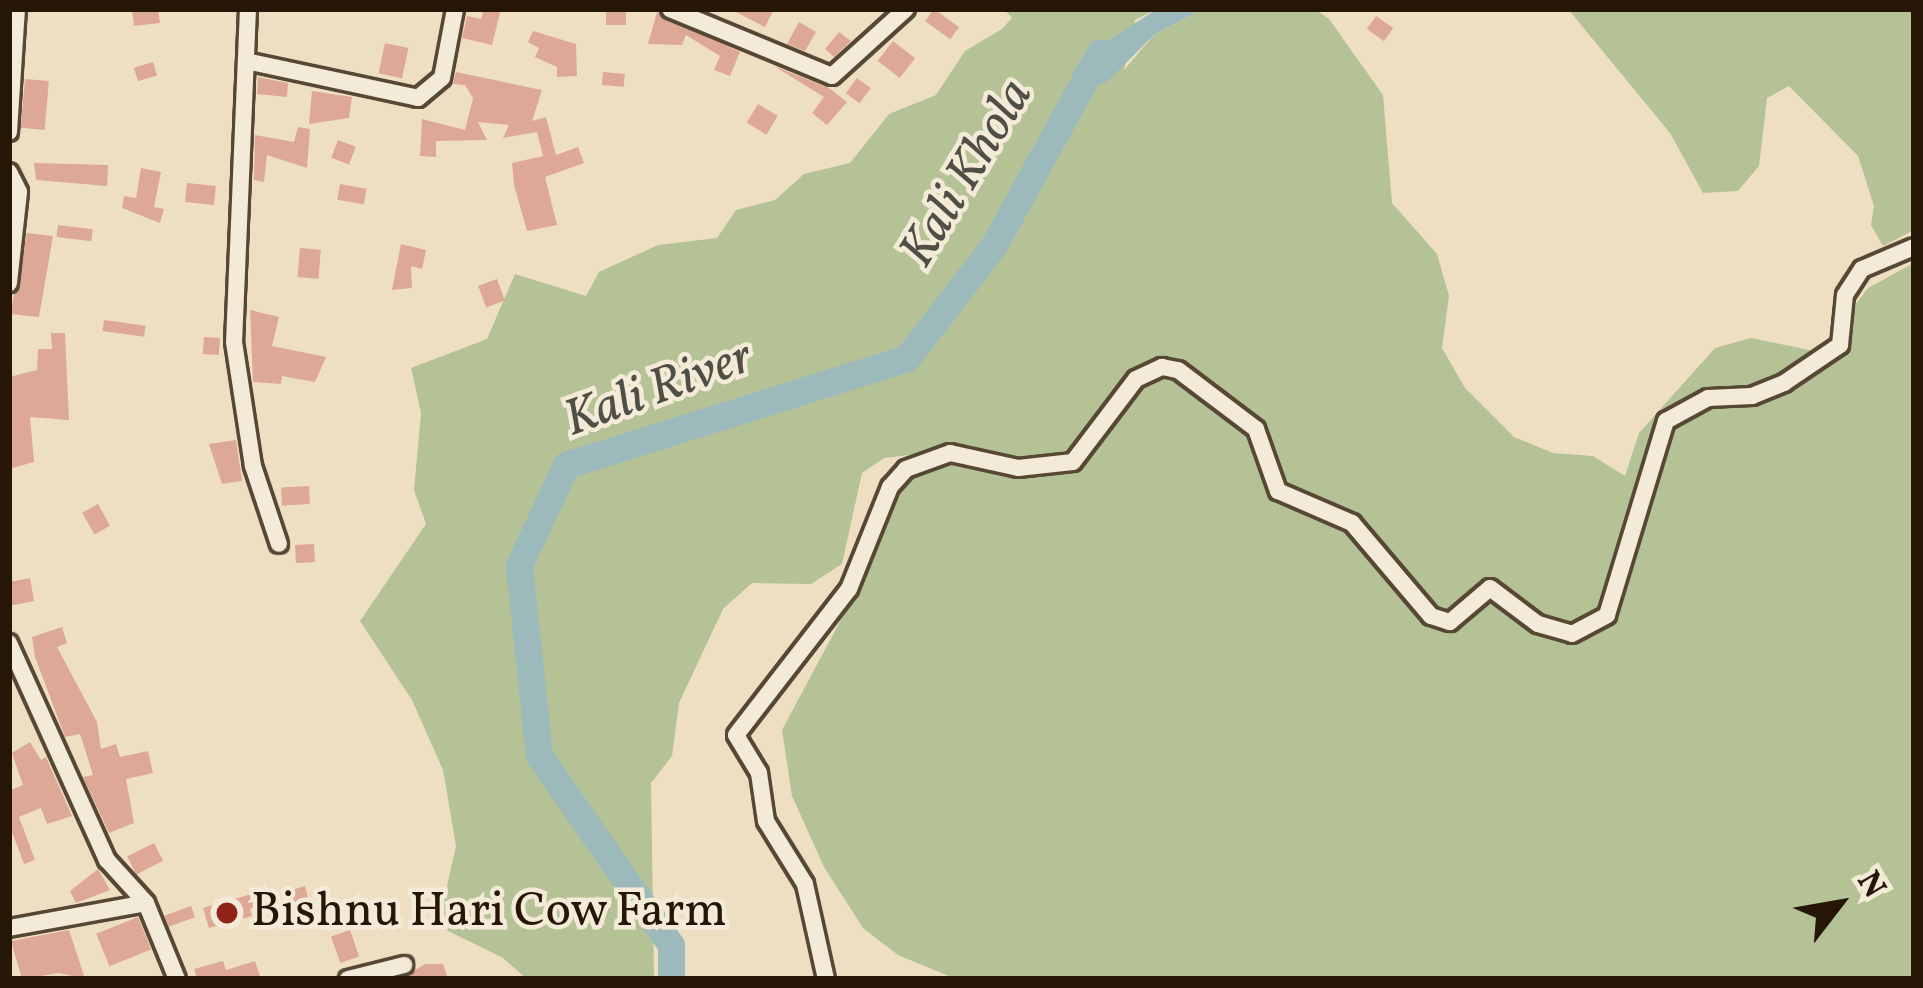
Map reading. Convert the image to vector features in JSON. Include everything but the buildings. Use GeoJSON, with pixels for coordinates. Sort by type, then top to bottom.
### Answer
{"type":"FeatureCollection","features":[{"type":"Feature","properties":{"kind":"street"},"geometry":{"type":"LineString","coordinates":[[9,132],[17,9]]}},
{"type":"Feature","properties":{"kind":"street"},"geometry":{"type":"LineString","coordinates":[[248,9],[234,342],[253,466],[280,544]]}},
{"type":"Feature","properties":{"kind":"street"},"geometry":{"type":"LineString","coordinates":[[246,61],[418,98],[442,78],[455,9]]}},
{"type":"Feature","properties":{"kind":"street"},"geometry":{"type":"LineString","coordinates":[[670,9],[832,76],[906,9]]}},
{"type":"Feature","properties":{"kind":"street"},"geometry":{"type":"LineString","coordinates":[[9,172],[19,192],[9,283]]}},
{"type":"Feature","properties":{"kind":"street"},"geometry":{"type":"LineString","coordinates":[[826,979],[806,884],[766,821],[759,773],[736,734],[849,590],[890,487],[906,470],[950,452],[1018,468],[1073,462],[1136,379],[1162,367],[1178,370],[1256,429],[1278,491],[1352,523],[1430,616],[1450,622],[1490,588],[1538,623],[1572,634],[1607,616],[1666,421],[1708,398],[1752,396],[1784,383],[1840,345],[1844,295],[1862,268],[1914,247]]}},
{"type":"Feature","properties":{"kind":"street"},"geometry":{"type":"LineString","coordinates":[[9,643],[107,860],[146,903],[177,979]]}},
{"type":"Feature","properties":{"kind":"street"},"geometry":{"type":"LineString","coordinates":[[9,928],[146,903]]}},
{"type":"Feature","properties":{"kind":"street"},"geometry":{"type":"LineString","coordinates":[[348,979],[404,965]]}},
{"type":"Feature","properties":{"kind":"green space"},"geometry":{"type":"Polygon","coordinates":[[[1004,9],[1157,9],[1135,20],[1124,70],[1154,35],[1203,9],[1315,9],[1329,19],[1383,95],[1392,203],[1437,254],[1449,296],[1442,348],[1465,388],[1514,437],[1553,453],[1593,456],[1625,476],[1639,433],[1715,348],[1751,338],[1819,352],[1868,288],[1914,263],[1914,979],[956,979],[898,955],[863,928],[824,867],[792,796],[782,730],[868,569],[885,499],[916,468],[910,455],[884,458],[862,473],[842,564],[811,584],[752,583],[723,609],[679,703],[672,756],[651,783],[654,979],[527,979],[503,958],[438,926],[456,846],[443,770],[412,700],[360,621],[426,524],[414,490],[421,413],[411,368],[487,339],[515,274],[586,296],[599,272],[658,245],[717,238],[736,210],[775,200],[804,174],[850,163],[889,114],[936,95],[965,51],[1002,29],[1012,18],[1004,9]]]}},
{"type":"Feature","properties":{"kind":"green space"},"geometry":{"type":"Polygon","coordinates":[[[1568,9],[1914,9],[1914,230],[1883,246],[1871,225],[1874,206],[1858,156],[1789,86],[1767,98],[1759,166],[1738,191],[1703,193],[1670,133],[1568,9]]]}},
{"type":"Feature","properties":{"kind":"water"},"geometry":{"type":"Polygon","coordinates":[[[1157,9],[1203,9],[1154,35],[1108,81],[1091,87],[1072,73],[1083,57],[1157,9]]]}},
{"type":"Feature","properties":{"kind":"waterway","name":"Kali River"},"geometry":{"type":"LineString","coordinates":[[671,979],[671,945],[539,756],[519,565],[566,465],[907,358],[994,245],[1100,52]]}},
{"type":"Feature","properties":{"kind":"place","name":"Bishnu Hari Cow Farm"},"geometry":{"type":"Point","coordinates":[227,913]}},
{"type":"Feature","properties":{"kind":"water label","name":"Kali Khola"},"geometry":{"type":"Point","coordinates":[968,174]}}]}
